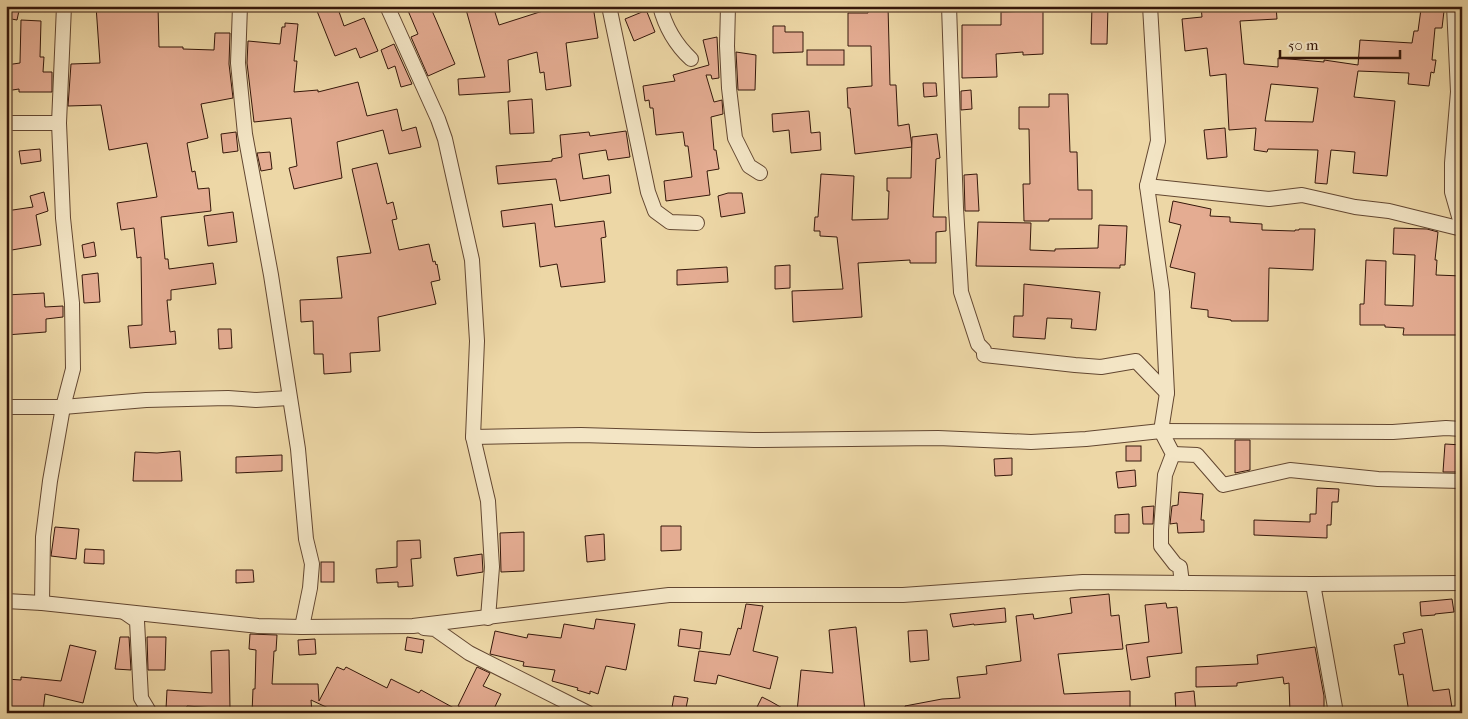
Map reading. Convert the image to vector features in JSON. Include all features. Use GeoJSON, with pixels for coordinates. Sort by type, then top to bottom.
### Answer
{"type":"FeatureCollection","features":[{"type":"Feature","properties":{"kind":"street"},"geometry":{"type":"LineString","coordinates":[[42,603],[44,528],[50,481],[63,407],[73,369],[72,302],[63,218],[59,123],[64,6]]}},
{"type":"Feature","properties":{"kind":"street"},"geometry":{"type":"LineString","coordinates":[[240,6],[238,63],[245,134],[271,275],[298,449],[306,540],[312,564],[310,588],[302,627]]}},
{"type":"Feature","properties":{"kind":"street"},"geometry":{"type":"LineString","coordinates":[[388,6],[445,139],[472,260],[477,341],[473,437],[488,501],[492,567],[488,618]]}},
{"type":"Feature","properties":{"kind":"street"},"geometry":{"type":"LineString","coordinates":[[609,6],[648,192],[655,211],[670,222],[697,223]]}},
{"type":"Feature","properties":{"kind":"street"},"geometry":{"type":"LineString","coordinates":[[660,6],[666,24],[681,50],[691,59]]}},
{"type":"Feature","properties":{"kind":"street"},"geometry":{"type":"LineString","coordinates":[[728,6],[728,71],[734,138],[749,166],[760,173]]}},
{"type":"Feature","properties":{"kind":"street"},"geometry":{"type":"LineString","coordinates":[[949,6],[961,292],[978,344],[984,350],[984,355],[1101,367],[1136,360],[1167,393]]}},
{"type":"Feature","properties":{"kind":"street"},"geometry":{"type":"LineString","coordinates":[[1150,6],[1158,141],[1147,186],[1162,292],[1167,393],[1161,431],[1173,454],[1165,474],[1161,546],[1175,564],[1180,567],[1182,583]]}},
{"type":"Feature","properties":{"kind":"street"},"geometry":{"type":"LineString","coordinates":[[1147,186],[1269,199],[1302,194],[1355,207],[1389,211],[1462,228],[1452,192],[1452,163],[1458,92],[1454,6]]}},
{"type":"Feature","properties":{"kind":"street"},"geometry":{"type":"LineString","coordinates":[[6,123],[59,123]]}},
{"type":"Feature","properties":{"kind":"street"},"geometry":{"type":"LineString","coordinates":[[6,407],[63,407],[146,400],[228,398],[256,400],[289,398]]}},
{"type":"Feature","properties":{"kind":"street"},"geometry":{"type":"LineString","coordinates":[[473,437],[581,435],[754,440],[938,438],[1031,442],[1086,439],[1161,431],[1393,432],[1446,428],[1462,429]]}},
{"type":"Feature","properties":{"kind":"street"},"geometry":{"type":"LineString","coordinates":[[1173,454],[1197,455],[1222,485],[1290,470],[1378,479],[1462,481]]}},
{"type":"Feature","properties":{"kind":"street"},"geometry":{"type":"LineString","coordinates":[[6,601],[42,603],[258,626],[413,626],[669,595],[903,595],[1083,582],[1462,583]]}},
{"type":"Feature","properties":{"kind":"street"},"geometry":{"type":"LineString","coordinates":[[1313,584],[1336,713]]}},
{"type":"Feature","properties":{"kind":"street"},"geometry":{"type":"LineString","coordinates":[[124,612],[137,621],[141,698],[150,713]]}},
{"type":"Feature","properties":{"kind":"street"},"geometry":{"type":"LineString","coordinates":[[413,626],[435,629],[469,653],[588,713]]}},
{"type":"Feature","properties":{"kind":"building"},"geometry":{"type":"Polygon","coordinates":[[[6,6],[20,6],[17,20],[6,18],[6,6]]]}},
{"type":"Feature","properties":{"kind":"building"},"geometry":{"type":"Polygon","coordinates":[[[96,6],[158,6],[159,47],[214,50],[215,33],[230,33],[229,64],[233,98],[201,104],[208,138],[187,143],[192,172],[195,171],[198,189],[209,188],[211,211],[161,217],[165,259],[168,259],[169,269],[213,263],[216,284],[171,290],[171,300],[167,300],[170,332],[175,331],[176,344],[130,348],[128,326],[142,325],[141,257],[137,258],[134,228],[121,230],[117,203],[157,197],[147,143],[109,150],[101,105],[68,106],[71,64],[100,63],[96,6]]]}},
{"type":"Feature","properties":{"kind":"building"},"geometry":{"type":"Polygon","coordinates":[[[315,6],[337,6],[344,26],[364,18],[378,51],[360,58],[356,48],[335,56],[315,6]]]}},
{"type":"Feature","properties":{"kind":"building"},"geometry":{"type":"Polygon","coordinates":[[[406,6],[430,6],[455,64],[428,76],[411,37],[418,34],[406,6]]]}},
{"type":"Feature","properties":{"kind":"building"},"geometry":{"type":"Polygon","coordinates":[[[465,6],[493,6],[499,25],[549,9],[569,6],[593,6],[598,38],[566,43],[571,86],[546,90],[544,72],[540,73],[537,52],[508,60],[510,92],[459,95],[458,79],[485,77],[465,6]]]}},
{"type":"Feature","properties":{"kind":"building"},"geometry":{"type":"Polygon","coordinates":[[[868,6],[888,6],[890,85],[896,85],[898,126],[909,124],[912,147],[855,154],[847,88],[872,86],[871,46],[848,46],[848,13],[868,13],[868,6]]]}},
{"type":"Feature","properties":{"kind":"building"},"geometry":{"type":"Polygon","coordinates":[[[1030,6],[1043,6],[1043,54],[1023,55],[1023,52],[996,54],[997,77],[962,78],[962,25],[1001,25],[1001,12],[1030,11],[1030,6]]]}},
{"type":"Feature","properties":{"kind":"building"},"geometry":{"type":"Polygon","coordinates":[[[1092,6],[1108,6],[1107,44],[1091,44],[1092,6]]]}},
{"type":"Feature","properties":{"kind":"building"},"geometry":{"type":"Polygon","coordinates":[[[1201,6],[1276,6],[1277,19],[1240,21],[1244,64],[1278,67],[1278,58],[1324,62],[1324,60],[1358,65],[1360,40],[1412,43],[1414,31],[1418,31],[1421,9],[1444,11],[1442,28],[1435,28],[1432,60],[1436,60],[1434,73],[1431,72],[1429,86],[1408,84],[1409,73],[1358,71],[1354,97],[1395,101],[1387,176],[1353,173],[1355,152],[1331,150],[1327,184],[1315,183],[1318,150],[1268,149],[1267,152],[1254,150],[1256,128],[1229,130],[1226,74],[1210,76],[1207,48],[1185,51],[1182,19],[1202,17],[1201,6]],[[1271,84],[1265,121],[1313,122],[1318,88],[1271,84]]]}},
{"type":"Feature","properties":{"kind":"building"},"geometry":{"type":"Polygon","coordinates":[[[642,12],[647,12],[655,32],[634,41],[625,19],[642,12]]]}},
{"type":"Feature","properties":{"kind":"building"},"geometry":{"type":"Polygon","coordinates":[[[21,20],[41,21],[40,57],[44,57],[43,72],[52,72],[52,92],[19,92],[19,89],[6,91],[6,65],[20,63],[21,20]]]}},
{"type":"Feature","properties":{"kind":"building"},"geometry":{"type":"Polygon","coordinates":[[[285,23],[298,24],[294,61],[297,61],[294,92],[318,90],[318,92],[358,82],[367,116],[397,109],[402,131],[416,127],[421,147],[389,154],[383,130],[337,142],[342,178],[294,189],[289,168],[297,166],[291,118],[254,122],[247,63],[248,41],[280,44],[282,27],[285,27],[285,23]]]}},
{"type":"Feature","properties":{"kind":"building"},"geometry":{"type":"Polygon","coordinates":[[[773,26],[785,26],[785,32],[803,32],[803,52],[773,53],[773,26]]]}},
{"type":"Feature","properties":{"kind":"building"},"geometry":{"type":"Polygon","coordinates":[[[717,37],[719,78],[712,79],[711,75],[706,75],[714,102],[722,100],[723,114],[711,117],[714,150],[716,150],[719,169],[707,171],[710,195],[666,201],[664,181],[692,177],[688,146],[685,146],[683,132],[656,135],[653,108],[650,108],[649,100],[645,101],[643,86],[675,81],[673,75],[709,65],[703,40],[717,37]]]}},
{"type":"Feature","properties":{"kind":"building"},"geometry":{"type":"Polygon","coordinates":[[[394,44],[412,84],[401,87],[395,66],[388,69],[381,50],[394,44]]]}},
{"type":"Feature","properties":{"kind":"building"},"geometry":{"type":"Polygon","coordinates":[[[807,50],[844,50],[844,65],[807,65],[807,50]]]}},
{"type":"Feature","properties":{"kind":"building"},"geometry":{"type":"Polygon","coordinates":[[[736,52],[756,55],[755,90],[738,90],[736,52]]]}},
{"type":"Feature","properties":{"kind":"building"},"geometry":{"type":"Polygon","coordinates":[[[923,83],[936,83],[937,96],[924,97],[923,83]]]}},
{"type":"Feature","properties":{"kind":"building"},"geometry":{"type":"Polygon","coordinates":[[[971,90],[972,109],[961,110],[961,91],[971,90]]]}},
{"type":"Feature","properties":{"kind":"building"},"geometry":{"type":"Polygon","coordinates":[[[1049,94],[1068,94],[1070,152],[1077,152],[1078,190],[1092,190],[1092,219],[1024,221],[1023,184],[1030,184],[1029,129],[1019,129],[1019,107],[1049,107],[1049,94]]]}},
{"type":"Feature","properties":{"kind":"building"},"geometry":{"type":"Polygon","coordinates":[[[532,99],[534,133],[510,134],[508,101],[532,99]]]}},
{"type":"Feature","properties":{"kind":"building"},"geometry":{"type":"Polygon","coordinates":[[[809,111],[811,133],[820,132],[821,150],[791,153],[789,130],[773,132],[772,114],[809,111]]]}},
{"type":"Feature","properties":{"kind":"building"},"geometry":{"type":"Polygon","coordinates":[[[1225,128],[1227,157],[1207,159],[1204,130],[1225,128]]]}},
{"type":"Feature","properties":{"kind":"building"},"geometry":{"type":"Polygon","coordinates":[[[626,131],[630,157],[608,160],[606,150],[579,154],[583,179],[609,175],[611,193],[560,201],[556,179],[498,184],[496,166],[552,161],[552,159],[562,157],[560,135],[589,132],[590,136],[626,131]]]}},
{"type":"Feature","properties":{"kind":"building"},"geometry":{"type":"Polygon","coordinates":[[[236,132],[238,151],[223,153],[221,134],[236,132]]]}},
{"type":"Feature","properties":{"kind":"building"},"geometry":{"type":"Polygon","coordinates":[[[937,134],[940,158],[936,159],[933,217],[946,217],[946,231],[936,232],[936,263],[910,263],[910,260],[858,263],[862,317],[793,322],[792,291],[843,289],[837,237],[820,236],[820,231],[814,231],[815,217],[818,217],[821,174],[854,176],[852,220],[888,219],[889,191],[887,191],[887,178],[911,178],[912,137],[937,134]]]}},
{"type":"Feature","properties":{"kind":"building"},"geometry":{"type":"Polygon","coordinates":[[[40,149],[41,161],[21,164],[19,151],[40,149]]]}},
{"type":"Feature","properties":{"kind":"building"},"geometry":{"type":"Polygon","coordinates":[[[270,152],[272,169],[261,171],[257,153],[270,152]]]}},
{"type":"Feature","properties":{"kind":"building"},"geometry":{"type":"Polygon","coordinates":[[[377,163],[387,204],[393,202],[397,219],[392,220],[399,250],[429,244],[433,262],[435,261],[437,264],[440,280],[431,282],[436,304],[378,317],[380,351],[350,353],[351,372],[324,374],[323,354],[314,354],[313,321],[301,322],[300,300],[342,298],[337,257],[371,253],[352,169],[377,163]]]}},
{"type":"Feature","properties":{"kind":"building"},"geometry":{"type":"Polygon","coordinates":[[[977,174],[979,211],[965,211],[964,175],[977,174]]]}},
{"type":"Feature","properties":{"kind":"building"},"geometry":{"type":"Polygon","coordinates":[[[44,192],[48,211],[36,215],[41,245],[6,251],[6,211],[33,207],[30,196],[44,192]]]}},
{"type":"Feature","properties":{"kind":"building"},"geometry":{"type":"Polygon","coordinates":[[[728,193],[742,193],[745,213],[721,217],[718,196],[728,193]]]}},
{"type":"Feature","properties":{"kind":"building"},"geometry":{"type":"Polygon","coordinates":[[[1173,201],[1211,209],[1210,216],[1230,217],[1230,222],[1262,224],[1262,230],[1295,231],[1299,229],[1315,229],[1313,270],[1269,268],[1268,321],[1231,321],[1208,317],[1208,310],[1191,308],[1195,273],[1170,267],[1181,225],[1169,222],[1173,201]]]}},
{"type":"Feature","properties":{"kind":"building"},"geometry":{"type":"Polygon","coordinates":[[[552,204],[555,227],[604,221],[606,237],[601,238],[605,282],[561,287],[557,264],[540,267],[535,223],[503,227],[501,211],[552,204]]]}},
{"type":"Feature","properties":{"kind":"building"},"geometry":{"type":"Polygon","coordinates":[[[233,212],[237,242],[208,246],[204,216],[233,212]]]}},
{"type":"Feature","properties":{"kind":"building"},"geometry":{"type":"Polygon","coordinates":[[[978,222],[1031,223],[1030,250],[1055,251],[1055,249],[1098,248],[1099,225],[1127,226],[1125,265],[1120,265],[1120,268],[976,266],[978,222]]]}},
{"type":"Feature","properties":{"kind":"building"},"geometry":{"type":"Polygon","coordinates":[[[1394,228],[1427,229],[1438,232],[1435,260],[1437,260],[1436,275],[1462,276],[1462,335],[1403,335],[1404,328],[1385,327],[1385,325],[1360,325],[1360,304],[1364,304],[1366,260],[1386,261],[1385,305],[1413,306],[1415,255],[1393,254],[1394,228]]]}},
{"type":"Feature","properties":{"kind":"building"},"geometry":{"type":"Polygon","coordinates":[[[94,242],[96,256],[84,258],[82,245],[94,242]]]}},
{"type":"Feature","properties":{"kind":"building"},"geometry":{"type":"Polygon","coordinates":[[[790,265],[790,288],[775,289],[775,266],[790,265]]]}},
{"type":"Feature","properties":{"kind":"building"},"geometry":{"type":"Polygon","coordinates":[[[727,267],[728,282],[677,285],[677,270],[727,267]]]}},
{"type":"Feature","properties":{"kind":"building"},"geometry":{"type":"Polygon","coordinates":[[[98,273],[100,302],[84,303],[82,275],[98,273]]]}},
{"type":"Feature","properties":{"kind":"building"},"geometry":{"type":"Polygon","coordinates":[[[1024,284],[1100,292],[1096,330],[1071,328],[1072,319],[1047,318],[1045,339],[1013,337],[1014,316],[1023,316],[1024,284]]]}},
{"type":"Feature","properties":{"kind":"building"},"geometry":{"type":"Polygon","coordinates":[[[44,293],[45,307],[63,306],[63,317],[46,319],[46,332],[6,335],[6,295],[44,293]]]}},
{"type":"Feature","properties":{"kind":"building"},"geometry":{"type":"Polygon","coordinates":[[[218,329],[231,329],[232,348],[219,349],[218,329]]]}},
{"type":"Feature","properties":{"kind":"building"},"geometry":{"type":"Polygon","coordinates":[[[1235,440],[1250,440],[1250,470],[1235,473],[1235,440]]]}},
{"type":"Feature","properties":{"kind":"building"},"geometry":{"type":"Polygon","coordinates":[[[1445,444],[1462,445],[1462,472],[1443,472],[1445,444]]]}},
{"type":"Feature","properties":{"kind":"building"},"geometry":{"type":"Polygon","coordinates":[[[1126,446],[1141,446],[1141,461],[1126,461],[1126,446]]]}},
{"type":"Feature","properties":{"kind":"building"},"geometry":{"type":"Polygon","coordinates":[[[180,451],[182,481],[133,481],[135,452],[180,451]]]}},
{"type":"Feature","properties":{"kind":"building"},"geometry":{"type":"Polygon","coordinates":[[[282,455],[282,471],[236,473],[236,457],[282,455]]]}},
{"type":"Feature","properties":{"kind":"building"},"geometry":{"type":"Polygon","coordinates":[[[1012,458],[1012,475],[995,476],[994,459],[1012,458]]]}},
{"type":"Feature","properties":{"kind":"building"},"geometry":{"type":"Polygon","coordinates":[[[1135,470],[1136,486],[1118,488],[1116,472],[1135,470]]]}},
{"type":"Feature","properties":{"kind":"building"},"geometry":{"type":"Polygon","coordinates":[[[1317,488],[1339,489],[1338,502],[1332,502],[1331,525],[1327,525],[1327,538],[1254,535],[1254,520],[1310,522],[1310,514],[1316,514],[1317,488]]]}},
{"type":"Feature","properties":{"kind":"building"},"geometry":{"type":"Polygon","coordinates":[[[1179,492],[1203,494],[1201,520],[1204,520],[1204,532],[1178,533],[1177,523],[1170,524],[1172,506],[1178,505],[1179,492]]]}},
{"type":"Feature","properties":{"kind":"building"},"geometry":{"type":"Polygon","coordinates":[[[1154,506],[1153,524],[1143,524],[1142,507],[1154,506]]]}},
{"type":"Feature","properties":{"kind":"building"},"geometry":{"type":"Polygon","coordinates":[[[1129,514],[1129,533],[1115,533],[1115,515],[1129,514]]]}},
{"type":"Feature","properties":{"kind":"building"},"geometry":{"type":"Polygon","coordinates":[[[661,526],[681,526],[681,550],[661,551],[661,526]]]}},
{"type":"Feature","properties":{"kind":"building"},"geometry":{"type":"Polygon","coordinates":[[[55,527],[79,529],[76,559],[51,556],[55,527]]]}},
{"type":"Feature","properties":{"kind":"building"},"geometry":{"type":"Polygon","coordinates":[[[524,532],[524,571],[501,572],[500,533],[524,532]]]}},
{"type":"Feature","properties":{"kind":"building"},"geometry":{"type":"Polygon","coordinates":[[[604,534],[605,560],[587,562],[585,536],[604,534]]]}},
{"type":"Feature","properties":{"kind":"building"},"geometry":{"type":"Polygon","coordinates":[[[420,540],[421,558],[411,559],[413,586],[398,587],[398,582],[377,583],[376,569],[397,567],[397,541],[420,540]]]}},
{"type":"Feature","properties":{"kind":"building"},"geometry":{"type":"Polygon","coordinates":[[[85,549],[104,550],[104,564],[84,563],[85,549]]]}},
{"type":"Feature","properties":{"kind":"building"},"geometry":{"type":"Polygon","coordinates":[[[482,554],[483,572],[457,576],[454,558],[482,554]]]}},
{"type":"Feature","properties":{"kind":"building"},"geometry":{"type":"Polygon","coordinates":[[[321,562],[334,562],[334,582],[321,582],[321,562]]]}},
{"type":"Feature","properties":{"kind":"building"},"geometry":{"type":"Polygon","coordinates":[[[236,570],[253,570],[254,582],[236,583],[236,570]]]}},
{"type":"Feature","properties":{"kind":"building"},"geometry":{"type":"Polygon","coordinates":[[[1109,594],[1111,616],[1119,615],[1123,649],[1058,654],[1064,694],[1130,691],[1130,713],[906,713],[905,706],[942,699],[960,698],[957,677],[987,674],[986,666],[1021,661],[1016,616],[1033,614],[1034,619],[1072,613],[1070,598],[1109,594]]]}},
{"type":"Feature","properties":{"kind":"building"},"geometry":{"type":"Polygon","coordinates":[[[1452,599],[1454,612],[1421,616],[1420,602],[1452,599]]]}},
{"type":"Feature","properties":{"kind":"building"},"geometry":{"type":"Polygon","coordinates":[[[1166,603],[1167,608],[1177,607],[1182,653],[1147,657],[1150,677],[1131,680],[1126,645],[1149,642],[1145,605],[1166,603]]]}},
{"type":"Feature","properties":{"kind":"building"},"geometry":{"type":"Polygon","coordinates":[[[746,604],[763,606],[753,651],[778,657],[770,689],[718,675],[716,684],[694,681],[699,651],[730,655],[738,628],[741,629],[746,604]]]}},
{"type":"Feature","properties":{"kind":"building"},"geometry":{"type":"Polygon","coordinates":[[[1005,608],[1006,622],[953,627],[950,614],[1005,608]]]}},
{"type":"Feature","properties":{"kind":"building"},"geometry":{"type":"Polygon","coordinates":[[[596,619],[635,624],[626,670],[606,666],[598,694],[590,691],[590,694],[577,690],[578,688],[552,681],[555,670],[523,666],[524,662],[490,654],[495,631],[527,638],[528,634],[561,638],[564,624],[594,629],[596,619]]]}},
{"type":"Feature","properties":{"kind":"building"},"geometry":{"type":"Polygon","coordinates":[[[856,627],[865,711],[797,712],[801,670],[833,673],[829,630],[856,627]]]}},
{"type":"Feature","properties":{"kind":"building"},"geometry":{"type":"Polygon","coordinates":[[[680,629],[702,632],[700,649],[678,646],[680,629]]]}},
{"type":"Feature","properties":{"kind":"building"},"geometry":{"type":"Polygon","coordinates":[[[1422,629],[1433,691],[1449,689],[1452,708],[1437,710],[1436,713],[1409,713],[1403,674],[1399,675],[1394,645],[1405,643],[1403,633],[1422,629]]]}},
{"type":"Feature","properties":{"kind":"building"},"geometry":{"type":"Polygon","coordinates":[[[927,630],[929,660],[910,662],[908,631],[927,630]]]}},
{"type":"Feature","properties":{"kind":"building"},"geometry":{"type":"Polygon","coordinates":[[[250,634],[277,635],[272,684],[318,684],[319,701],[337,667],[344,670],[346,667],[387,688],[391,679],[419,693],[421,690],[463,713],[339,713],[311,700],[312,713],[299,713],[299,711],[252,713],[256,650],[249,649],[250,634]]]}},
{"type":"Feature","properties":{"kind":"building"},"geometry":{"type":"Polygon","coordinates":[[[120,637],[129,637],[131,670],[115,669],[120,637]]]}},
{"type":"Feature","properties":{"kind":"building"},"geometry":{"type":"Polygon","coordinates":[[[147,637],[166,637],[165,670],[148,670],[147,637]]]}},
{"type":"Feature","properties":{"kind":"building"},"geometry":{"type":"Polygon","coordinates":[[[407,637],[424,640],[422,653],[405,650],[407,637]]]}},
{"type":"Feature","properties":{"kind":"building"},"geometry":{"type":"Polygon","coordinates":[[[315,639],[316,654],[299,655],[298,640],[315,639]]]}},
{"type":"Feature","properties":{"kind":"building"},"geometry":{"type":"Polygon","coordinates":[[[70,645],[96,651],[83,703],[45,694],[43,712],[6,708],[6,679],[21,680],[21,677],[61,681],[70,645]]]}},
{"type":"Feature","properties":{"kind":"building"},"geometry":{"type":"Polygon","coordinates":[[[1315,647],[1324,696],[1324,713],[1290,713],[1289,683],[1284,684],[1283,677],[1237,683],[1237,686],[1196,687],[1196,667],[1258,664],[1257,655],[1315,647]]]}},
{"type":"Feature","properties":{"kind":"building"},"geometry":{"type":"Polygon","coordinates":[[[229,650],[230,709],[187,706],[186,709],[166,709],[167,690],[212,693],[211,651],[229,650]]]}},
{"type":"Feature","properties":{"kind":"building"},"geometry":{"type":"Polygon","coordinates":[[[477,667],[490,673],[483,686],[501,694],[492,713],[472,713],[458,706],[477,667]]]}},
{"type":"Feature","properties":{"kind":"building"},"geometry":{"type":"Polygon","coordinates":[[[1194,691],[1196,713],[1176,713],[1175,693],[1194,691]]]}},
{"type":"Feature","properties":{"kind":"building"},"geometry":{"type":"Polygon","coordinates":[[[674,696],[688,698],[685,713],[671,713],[674,696]]]}},
{"type":"Feature","properties":{"kind":"building"},"geometry":{"type":"Polygon","coordinates":[[[762,697],[770,701],[791,713],[754,713],[762,697]]]}}]}
